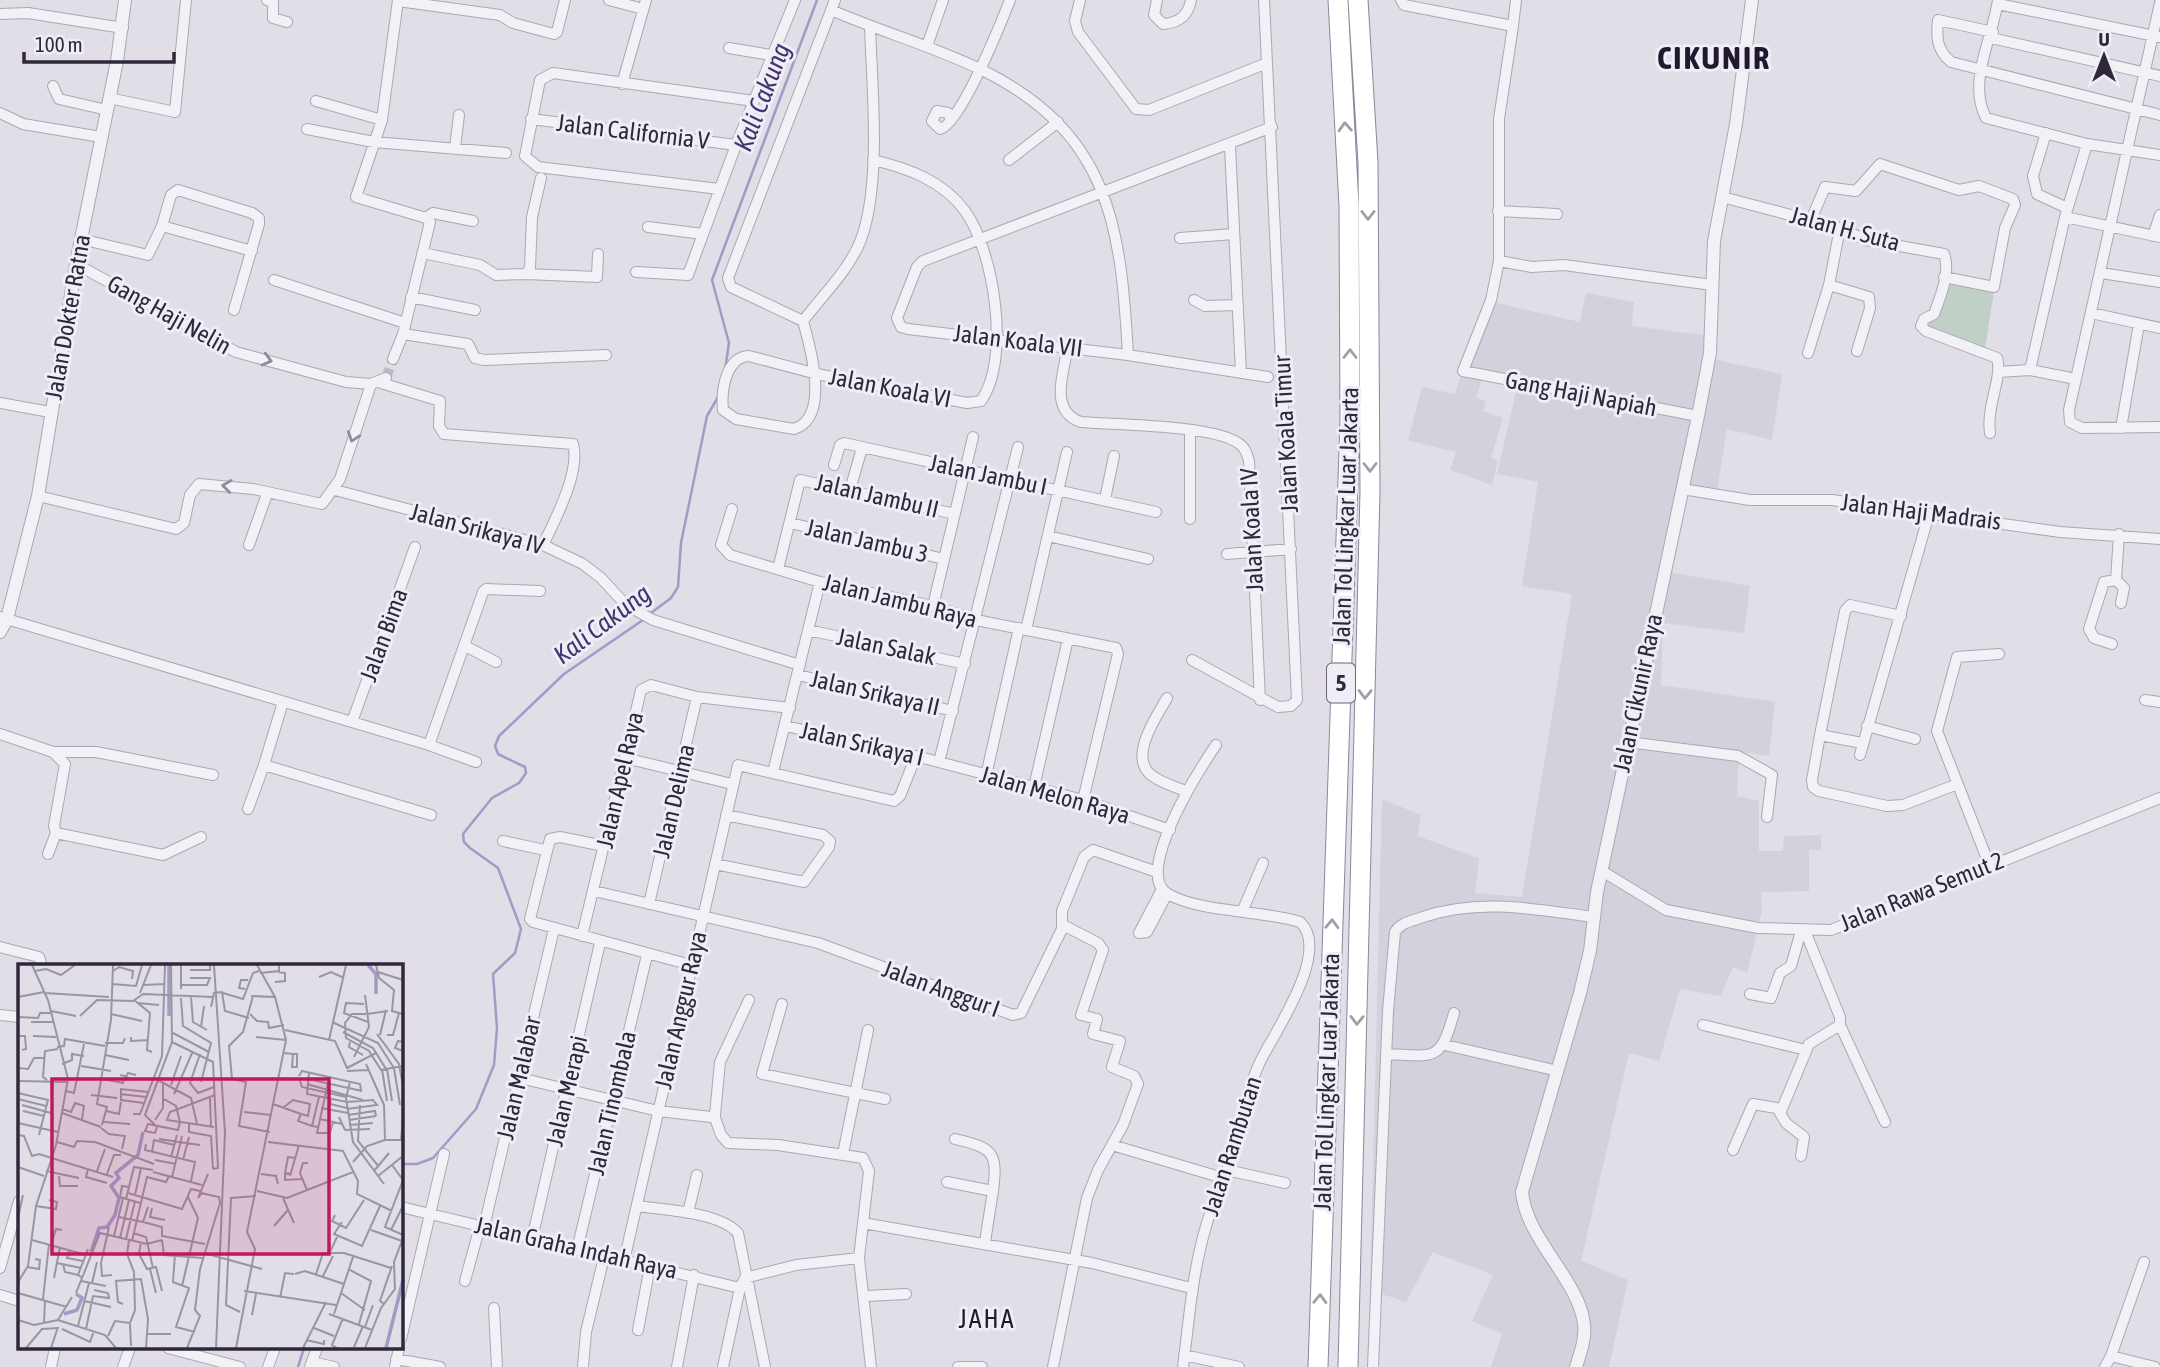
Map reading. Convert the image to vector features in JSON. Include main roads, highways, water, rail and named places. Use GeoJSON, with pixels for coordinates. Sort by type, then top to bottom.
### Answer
{"type":"FeatureCollection","features":[{"type":"Feature","properties":{"kind":"highway","name":"Jalan Tol Lingkar Luar Jakarta"},"geometry":{"type":"LineString","coordinates":[[1318,1367],[1350,421],[1349,206],[1338,0]]}},
{"type":"Feature","properties":{"kind":"highway","name":"Jalan Tol Lingkar Luar Jakarta"},"geometry":{"type":"LineString","coordinates":[[1348,1367],[1370,492],[1368,162],[1358,0]]}},
{"type":"Feature","properties":{"kind":"waterway","name":"Kali Cakung"},"geometry":{"type":"LineString","coordinates":[[725,370],[729,343],[712,280],[817,0]]}},
{"type":"Feature","properties":{"kind":"waterway","name":"Kali Cakung"},"geometry":{"type":"LineString","coordinates":[[651,613],[671,598],[678,587],[681,543],[707,416],[718,397]]}},
{"type":"Feature","properties":{"kind":"waterway","name":"Kali Cakung"},"geometry":{"type":"LineString","coordinates":[[402,1164],[417,1164],[433,1158],[476,1109],[494,1065],[497,1028],[493,974],[515,953],[521,929],[498,868],[470,848],[464,842],[463,834],[492,798],[519,783],[526,773],[525,767],[498,754],[495,746],[499,736],[564,674],[643,620]]}},
{"type":"Feature","properties":{"kind":"waterway","name":"Kali Cakung"},"geometry":{"type":"LineString","coordinates":[[298,1367],[303,1350]]}},
{"type":"Feature","properties":{"kind":"tunnel"},"geometry":{"type":"LineString","coordinates":[[386,378],[393,359]]}},
{"type":"Feature","properties":{"kind":"district","name":"CIKUNIR"},"geometry":{"type":"Point","coordinates":[1714,58]}},
{"type":"Feature","properties":{"kind":"district","name":"JAHA"},"geometry":{"type":"Point","coordinates":[987,1319]}}]}
